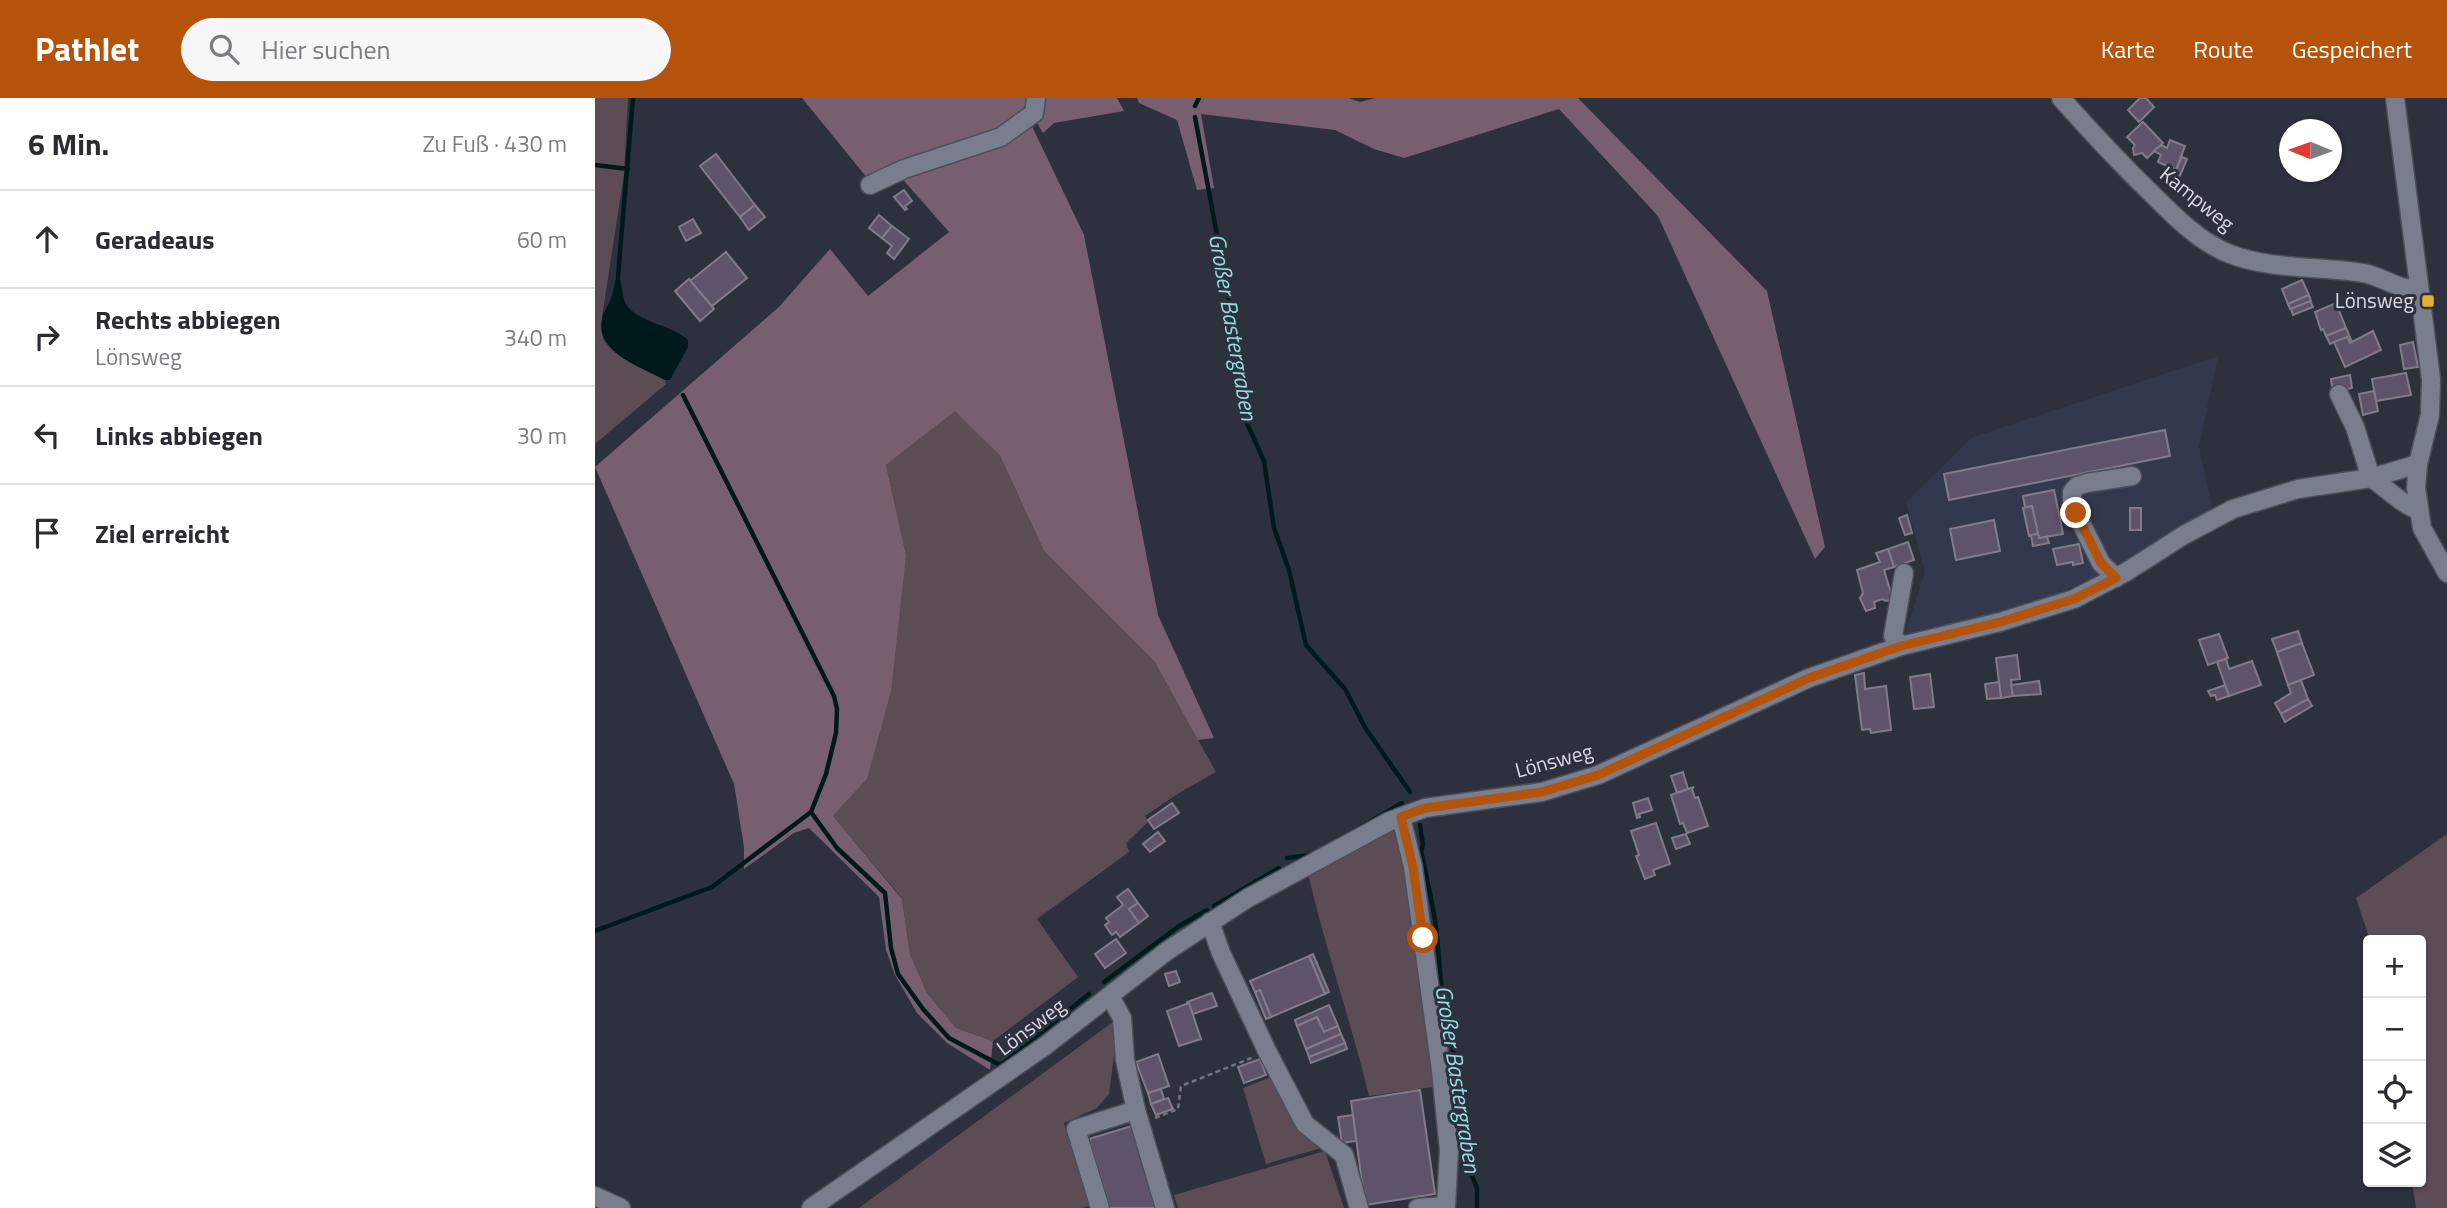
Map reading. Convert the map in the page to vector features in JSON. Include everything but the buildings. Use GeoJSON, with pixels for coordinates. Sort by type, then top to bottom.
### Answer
{"type":"FeatureCollection","features":[{"type":"Feature","properties":{"kind":"street"},"geometry":{"type":"LineString","coordinates":[[870,185],[904,169],[1001,137],[1034,113],[1036,98]]}},
{"type":"Feature","properties":{"kind":"street","name":"Kampweg"},"geometry":{"type":"LineString","coordinates":[[2061,98],[2171,213],[2201,237],[2229,254],[2276,265],[2365,274],[2410,290],[2419,289]]}},
{"type":"Feature","properties":{"kind":"street"},"geometry":{"type":"LineString","coordinates":[[2395,98],[2431,379],[2430,415],[2418,464],[2416,488],[2422,528],[2447,573]]}},
{"type":"Feature","properties":{"kind":"street"},"geometry":{"type":"LineString","coordinates":[[2339,394],[2355,427],[2371,478],[2387,487],[2410,508],[2419,510]]}},
{"type":"Feature","properties":{"kind":"street","name":"Lönsweg"},"geometry":{"type":"LineString","coordinates":[[811,1208],[1045,1046],[1167,951],[1210,922],[1248,898],[1401,817],[1425,808],[1542,792],[1598,775],[1809,678],[1901,646],[2000,622],[2074,599],[2116,578],[2233,509],[2298,489],[2371,478],[2418,464]]}},
{"type":"Feature","properties":{"kind":"street"},"geometry":{"type":"LineString","coordinates":[[2116,578],[2101,563],[2076,513],[2072,492],[2077,486],[2087,483],[2132,476]]}},
{"type":"Feature","properties":{"kind":"street"},"geometry":{"type":"LineString","coordinates":[[1901,646],[1893,636],[1904,573]]}},
{"type":"Feature","properties":{"kind":"street"},"geometry":{"type":"LineString","coordinates":[[1401,817],[1413,867],[1439,1051],[1448,1150],[1446,1206],[1418,1208]]}},
{"type":"Feature","properties":{"kind":"street"},"geometry":{"type":"LineString","coordinates":[[1210,922],[1221,953],[1267,1051],[1305,1124],[1344,1155],[1359,1208]]}},
{"type":"Feature","properties":{"kind":"street"},"geometry":{"type":"LineString","coordinates":[[1110,996],[1122,1018],[1125,1059],[1136,1110],[1165,1208]]}},
{"type":"Feature","properties":{"kind":"street"},"geometry":{"type":"LineString","coordinates":[[1100,1208],[1076,1129],[1136,1110]]}},
{"type":"Feature","properties":{"kind":"street"},"geometry":{"type":"LineString","coordinates":[[595,1196],[621,1208]]}},
{"type":"Feature","properties":{"kind":"path"},"geometry":{"type":"LineString","coordinates":[[1136,1110],[1154,1118],[1178,1109],[1181,1086],[1267,1051]]}},
{"type":"Feature","properties":{"kind":"shaded area"},"geometry":{"type":"Polygon","coordinates":[[[595,98],[628,98],[624,174],[602,317],[602,334],[611,349],[665,380],[666,384],[595,444],[595,98]]]}},
{"type":"Feature","properties":{"kind":"shaded area"},"geometry":{"type":"Polygon","coordinates":[[[802,98],[1117,98],[1124,111],[1054,123],[1043,133],[1031,113],[998,131],[868,179],[802,98]]]}},
{"type":"Feature","properties":{"kind":"shaded area"},"geometry":{"type":"Polygon","coordinates":[[[1137,98],[1349,98],[1360,102],[1375,98],[1578,98],[1767,291],[1825,547],[1815,559],[1658,216],[1559,109],[1404,158],[1374,149],[1335,130],[1201,114],[1214,188],[1197,190],[1177,120],[1139,103],[1137,98]]]}},
{"type":"Feature","properties":{"kind":"shaded area"},"geometry":{"type":"Polygon","coordinates":[[[1030,122],[1084,235],[1158,615],[1214,738],[1198,740],[1154,661],[1044,551],[1000,456],[955,411],[886,465],[906,555],[891,691],[867,779],[833,816],[902,899],[910,954],[927,993],[956,1028],[993,1041],[990,1070],[947,1043],[917,1013],[895,975],[886,950],[879,897],[809,828],[794,833],[744,869],[744,847],[734,784],[595,467],[779,307],[830,249],[868,296],[949,232],[899,175],[1030,122]]]}},
{"type":"Feature","properties":{"kind":"shaded area"},"geometry":{"type":"Polygon","coordinates":[[[618,271],[626,304],[631,310],[688,340],[688,347],[670,380],[633,364],[613,350],[606,341],[602,331],[602,319],[618,271]]]}},
{"type":"Feature","properties":{"kind":"shaded area"},"geometry":{"type":"Polygon","coordinates":[[[2218,356],[2199,447],[2213,512],[2115,571],[2024,606],[1905,635],[1925,571],[1906,502],[1971,438],[2218,356]]]}},
{"type":"Feature","properties":{"kind":"shaded area"},"geometry":{"type":"Polygon","coordinates":[[[955,410],[1000,456],[1044,551],[1154,661],[1216,772],[1145,816],[1148,822],[1126,843],[1129,852],[1037,919],[1078,977],[993,1041],[956,1028],[927,993],[910,954],[902,898],[833,816],[867,779],[906,555],[886,465],[955,410]]]}},
{"type":"Feature","properties":{"kind":"shaded area"},"geometry":{"type":"Polygon","coordinates":[[[1393,826],[1404,848],[1439,1086],[1369,1096],[1308,873],[1393,826]]]}},
{"type":"Feature","properties":{"kind":"shaded area"},"geometry":{"type":"Polygon","coordinates":[[[2447,834],[2447,1208],[2416,1208],[2413,1187],[2426,1187],[2426,935],[2368,935],[2356,898],[2447,834]]]}},
{"type":"Feature","properties":{"kind":"shaded area"},"geometry":{"type":"Polygon","coordinates":[[[1113,1022],[1118,1025],[1109,1094],[1097,1108],[1064,1123],[1091,1205],[1082,1208],[859,1208],[1113,1022]]]}},
{"type":"Feature","properties":{"kind":"shaded area"},"geometry":{"type":"Polygon","coordinates":[[[1276,1075],[1300,1125],[1321,1148],[1266,1164],[1243,1088],[1276,1075]]]}},
{"type":"Feature","properties":{"kind":"shaded area"},"geometry":{"type":"Polygon","coordinates":[[[1325,1151],[1344,1208],[1178,1208],[1174,1195],[1325,1151]]]}},
{"type":"Feature","properties":{"kind":"waterway"},"geometry":{"type":"LineString","coordinates":[[618,276],[633,98]]}},
{"type":"Feature","properties":{"kind":"waterway","name":"Großer Bastergraben"},"geometry":{"type":"LineString","coordinates":[[1195,106],[1199,98]]}},
{"type":"Feature","properties":{"kind":"waterway","name":"Großer Bastergraben"},"geometry":{"type":"LineString","coordinates":[[1195,117],[1243,374],[1245,419],[1264,461],[1274,528],[1289,570],[1306,645],[1345,689],[1366,729],[1410,792]]}},
{"type":"Feature","properties":{"kind":"waterway"},"geometry":{"type":"LineString","coordinates":[[595,165],[628,169]]}},
{"type":"Feature","properties":{"kind":"waterway"},"geometry":{"type":"LineString","coordinates":[[595,931],[712,887],[811,812],[826,774],[836,733],[837,709],[834,696],[683,395]]}},
{"type":"Feature","properties":{"kind":"waterway"},"geometry":{"type":"LineString","coordinates":[[1349,834],[1402,803]]}},
{"type":"Feature","properties":{"kind":"waterway"},"geometry":{"type":"LineString","coordinates":[[811,812],[837,848],[885,893],[891,948],[898,974],[923,1009],[949,1038],[1002,1064],[1089,994]]}},
{"type":"Feature","properties":{"kind":"waterway","name":"Großer Bastergraben"},"geometry":{"type":"LineString","coordinates":[[1420,825],[1423,845],[1421,851],[1436,925],[1443,999],[1468,1130],[1474,1171],[1472,1176],[1477,1188],[1477,1208]]}},
{"type":"Feature","properties":{"kind":"waterway"},"geometry":{"type":"LineString","coordinates":[[1287,858],[1311,855]]}},
{"type":"Feature","properties":{"kind":"waterway"},"geometry":{"type":"LineString","coordinates":[[1214,906],[1279,868]]}},
{"type":"Feature","properties":{"kind":"waterway"},"geometry":{"type":"LineString","coordinates":[[1104,982],[1179,926],[1207,910]]}},
{"type":"Feature","properties":{"kind":"place","name":"Lönsweg"},"geometry":{"type":"Point","coordinates":[2428,301]}},
{"type":"Feature","properties":{"kind":"route"},"geometry":{"type":"LineString","coordinates":[[1423,938],[1413,867],[1401,817],[1425,808],[1542,792],[1598,775],[1842,665],[1901,646],[2000,622],[2074,599],[2116,578],[2101,563],[2076,513]]}}]}
